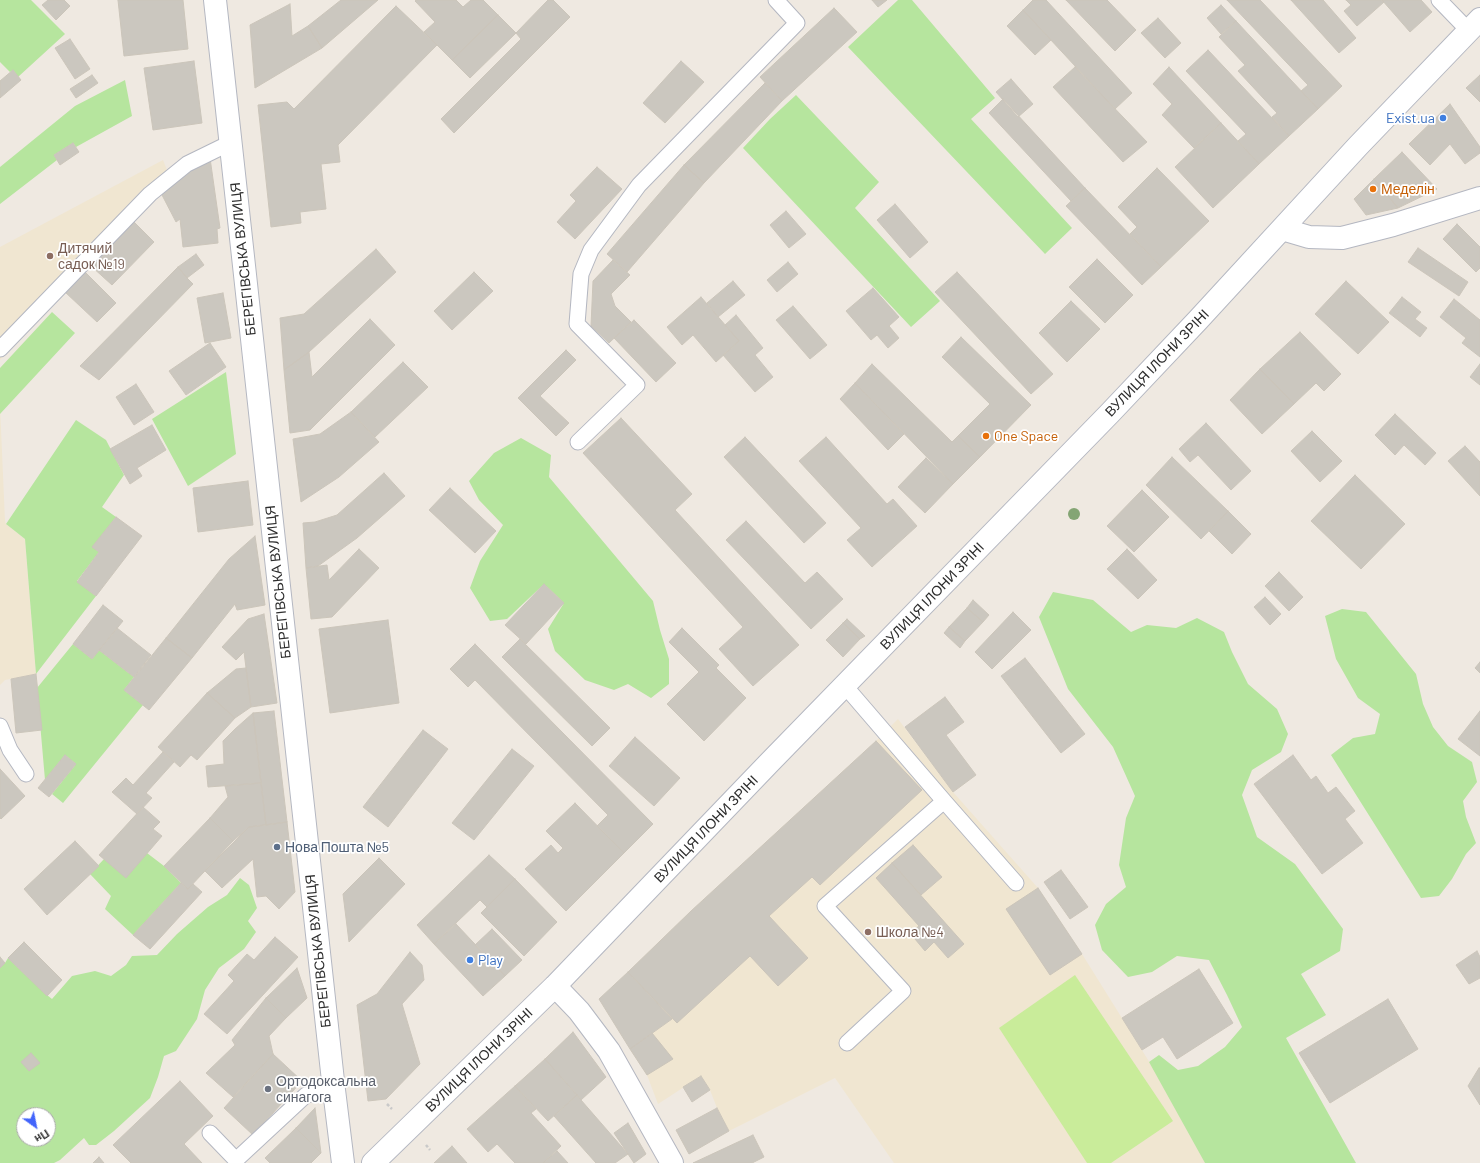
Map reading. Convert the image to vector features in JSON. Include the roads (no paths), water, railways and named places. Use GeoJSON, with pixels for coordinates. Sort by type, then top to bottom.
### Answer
{"type":"FeatureCollection","features":[{"type":"Feature","properties":{"kind":"main road","name":"БЕРЕГІВСЬКА ВУЛИЦЯ"},"geometry":{"type":"LineString","coordinates":[[215,0],[343,1163]]}},
{"type":"Feature","properties":{"kind":"main road","name":"ВУЛИЦЯ ІЛОНИ ЗРІНІ"},"geometry":{"type":"LineString","coordinates":[[373,1163],[555,986],[1110,413],[1358,146],[1474,24]]}},
{"type":"Feature","properties":{"kind":"main road"},"geometry":{"type":"LineString","coordinates":[[1282,229],[1309,237],[1342,238],[1393,225],[1480,198]]}},
{"type":"Feature","properties":{"kind":"main road"},"geometry":{"type":"LineString","coordinates":[[555,986],[579,1011],[609,1051],[672,1163]]}},
{"type":"Feature","properties":{"kind":"lane"},"geometry":{"type":"LineString","coordinates":[[578,442],[637,385],[577,324],[581,274],[591,250],[639,185],[797,23],[776,0]]}},
{"type":"Feature","properties":{"kind":"lane"},"geometry":{"type":"LineString","coordinates":[[1439,0],[1474,24]]}},
{"type":"Feature","properties":{"kind":"lane"},"geometry":{"type":"LineString","coordinates":[[0,349],[150,194],[187,164],[230,143]]}},
{"type":"Feature","properties":{"kind":"lane"},"geometry":{"type":"LineString","coordinates":[[845,686],[1016,883]]}},
{"type":"Feature","properties":{"kind":"lane"},"geometry":{"type":"LineString","coordinates":[[0,726],[10,750],[26,774]]}},
{"type":"Feature","properties":{"kind":"lane"},"geometry":{"type":"LineString","coordinates":[[847,1043],[903,991],[825,906],[944,801]]}},
{"type":"Feature","properties":{"kind":"lane"},"geometry":{"type":"LineString","coordinates":[[210,1133],[236,1160],[306,1095],[334,1090]]}},
{"type":"Feature","properties":{"kind":"place","name":"Exist.ua"},"geometry":{"type":"Point","coordinates":[1443,118]}},
{"type":"Feature","properties":{"kind":"place","name":"Меделін"},"geometry":{"type":"Point","coordinates":[1373,189]}},
{"type":"Feature","properties":{"kind":"place","name":"Дитячий садок №19"},"geometry":{"type":"Point","coordinates":[50,256]}},
{"type":"Feature","properties":{"kind":"place","name":"One Space"},"geometry":{"type":"Point","coordinates":[986,436]}},
{"type":"Feature","properties":{"kind":"place","name":"Нова Пошта №5"},"geometry":{"type":"Point","coordinates":[277,847]}},
{"type":"Feature","properties":{"kind":"place","name":"Школа №4"},"geometry":{"type":"Point","coordinates":[868,932]}},
{"type":"Feature","properties":{"kind":"place","name":"Play"},"geometry":{"type":"Point","coordinates":[470,960]}},
{"type":"Feature","properties":{"kind":"place","name":"Ортодоксальна синагога"},"geometry":{"type":"Point","coordinates":[268,1089]}}]}
